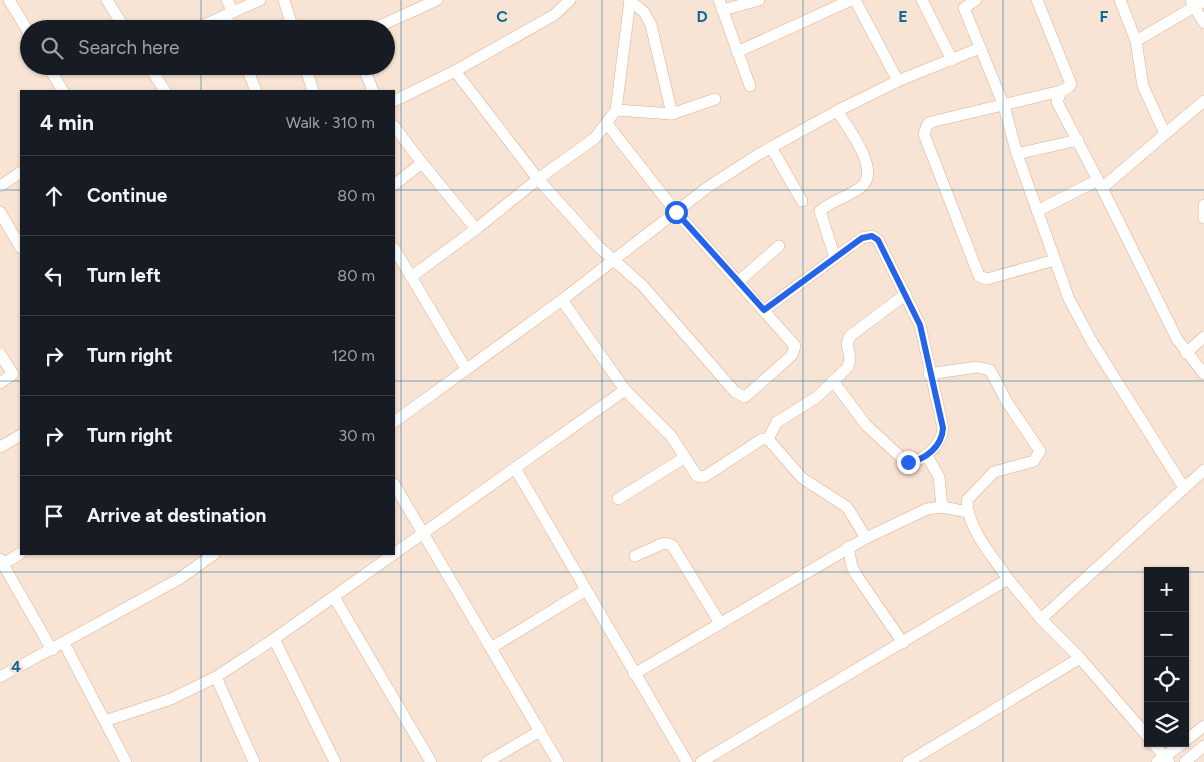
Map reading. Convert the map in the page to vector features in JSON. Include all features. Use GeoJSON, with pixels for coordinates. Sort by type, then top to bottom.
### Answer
{"type":"FeatureCollection","features":[{"type":"Feature","properties":{"kind":"street"},"geometry":{"type":"LineString","coordinates":[[9,0],[21,20]]}},
{"type":"Feature","properties":{"kind":"street"},"geometry":{"type":"LineString","coordinates":[[107,0],[119,20]]}},
{"type":"Feature","properties":{"kind":"street"},"geometry":{"type":"LineString","coordinates":[[227,0],[230,20]]}},
{"type":"Feature","properties":{"kind":"street"},"geometry":{"type":"LineString","coordinates":[[215,20],[260,0]]}},
{"type":"Feature","properties":{"kind":"street"},"geometry":{"type":"LineString","coordinates":[[284,0],[290,20]]}},
{"type":"Feature","properties":{"kind":"street"},"geometry":{"type":"LineString","coordinates":[[393,20],[437,0]]}},
{"type":"Feature","properties":{"kind":"street"},"geometry":{"type":"LineString","coordinates":[[395,101],[455,71],[560,12],[570,0]]}},
{"type":"Feature","properties":{"kind":"street"},"geometry":{"type":"LineString","coordinates":[[411,277],[476,229],[538,179],[595,138],[607,124],[616,110],[630,0]]}},
{"type":"Feature","properties":{"kind":"street"},"geometry":{"type":"LineString","coordinates":[[630,0],[644,12],[651,25],[672,114]]}},
{"type":"Feature","properties":{"kind":"street"},"geometry":{"type":"LineString","coordinates":[[750,86],[721,5],[759,0]]}},
{"type":"Feature","properties":{"kind":"street"},"geometry":{"type":"LineString","coordinates":[[738,52],[851,0]]}},
{"type":"Feature","properties":{"kind":"street"},"geometry":{"type":"LineString","coordinates":[[855,0],[898,81]]}},
{"type":"Feature","properties":{"kind":"street"},"geometry":{"type":"LineString","coordinates":[[922,0],[952,60]]}},
{"type":"Feature","properties":{"kind":"street"},"geometry":{"type":"LineString","coordinates":[[976,0],[964,8],[1004,106],[1017,154],[1079,320],[1184,488]]}},
{"type":"Feature","properties":{"kind":"street"},"geometry":{"type":"LineString","coordinates":[[1037,0],[1070,84],[1069,87],[1061,91],[1004,106],[931,122],[925,128],[926,139],[976,270],[981,278],[987,279],[1055,260]]}},
{"type":"Feature","properties":{"kind":"street"},"geometry":{"type":"LineString","coordinates":[[1120,0],[1136,41],[1143,86],[1165,134]]}},
{"type":"Feature","properties":{"kind":"street"},"geometry":{"type":"LineString","coordinates":[[1136,41],[1196,3],[1204,23]]}},
{"type":"Feature","properties":{"kind":"street"},"geometry":{"type":"LineString","coordinates":[[395,421],[562,300],[708,187],[771,147],[837,111],[898,81],[980,48]]}},
{"type":"Feature","properties":{"kind":"street"},"geometry":{"type":"LineString","coordinates":[[455,71],[538,179],[614,260],[643,286],[735,392],[741,397],[748,394],[792,355],[795,349],[792,343],[676,212],[607,124]]}},
{"type":"Feature","properties":{"kind":"street"},"geometry":{"type":"LineString","coordinates":[[53,75],[62,90]]}},
{"type":"Feature","properties":{"kind":"street"},"geometry":{"type":"LineString","coordinates":[[152,75],[160,90]]}},
{"type":"Feature","properties":{"kind":"street"},"geometry":{"type":"LineString","coordinates":[[250,75],[256,90]]}},
{"type":"Feature","properties":{"kind":"street"},"geometry":{"type":"LineString","coordinates":[[308,75],[313,90]]}},
{"type":"Feature","properties":{"kind":"street"},"geometry":{"type":"LineString","coordinates":[[367,75],[373,90]]}},
{"type":"Feature","properties":{"kind":"street"},"geometry":{"type":"LineString","coordinates":[[1061,91],[1057,102],[1078,140],[1176,339],[1204,374]]}},
{"type":"Feature","properties":{"kind":"street"},"geometry":{"type":"LineString","coordinates":[[616,110],[672,114],[715,99]]}},
{"type":"Feature","properties":{"kind":"street"},"geometry":{"type":"LineString","coordinates":[[1037,211],[1100,184],[1204,101]]}},
{"type":"Feature","properties":{"kind":"street"},"geometry":{"type":"LineString","coordinates":[[835,258],[820,211],[863,185],[867,173],[859,144],[837,111]]}},
{"type":"Feature","properties":{"kind":"street"},"geometry":{"type":"LineString","coordinates":[[395,127],[476,229]]}},
{"type":"Feature","properties":{"kind":"street"},"geometry":{"type":"LineString","coordinates":[[1017,154],[1078,140]]}},
{"type":"Feature","properties":{"kind":"street"},"geometry":{"type":"LineString","coordinates":[[771,147],[802,201]]}},
{"type":"Feature","properties":{"kind":"street"},"geometry":{"type":"LineString","coordinates":[[395,183],[422,163]]}},
{"type":"Feature","properties":{"kind":"street"},"geometry":{"type":"LineString","coordinates":[[0,186],[20,173]]}},
{"type":"Feature","properties":{"kind":"street"},"geometry":{"type":"LineString","coordinates":[[1204,206],[1204,218]]}},
{"type":"Feature","properties":{"kind":"street"},"geometry":{"type":"LineString","coordinates":[[0,212],[20,246]]}},
{"type":"Feature","properties":{"kind":"street"},"geometry":{"type":"LineString","coordinates":[[764,310],[862,238],[876,237],[882,245],[920,325],[943,428],[940,443],[934,450],[911,462],[902,459],[866,424],[833,381]]}},
{"type":"Feature","properties":{"kind":"street"},"geometry":{"type":"LineString","coordinates":[[739,281],[779,246]]}},
{"type":"Feature","properties":{"kind":"street"},"geometry":{"type":"LineString","coordinates":[[395,250],[466,369]]}},
{"type":"Feature","properties":{"kind":"street"},"geometry":{"type":"LineString","coordinates":[[768,440],[777,422],[817,397],[850,363],[847,344],[850,336],[906,294]]}},
{"type":"Feature","properties":{"kind":"street"},"geometry":{"type":"LineString","coordinates":[[562,300],[625,390],[662,425],[694,474],[701,478],[762,439],[768,440],[802,478],[847,508],[866,538]]}},
{"type":"Feature","properties":{"kind":"street"},"geometry":{"type":"LineString","coordinates":[[1186,353],[1204,337]]}},
{"type":"Feature","properties":{"kind":"street"},"geometry":{"type":"LineString","coordinates":[[0,354],[13,374],[0,383]]}},
{"type":"Feature","properties":{"kind":"street"},"geometry":{"type":"LineString","coordinates":[[930,374],[977,367],[990,370],[1007,402],[1040,451],[1034,461],[1009,467],[988,476],[968,500],[968,512],[979,534],[1008,579],[1041,619],[1080,658],[1144,732]]}},
{"type":"Feature","properties":{"kind":"street"},"geometry":{"type":"LineString","coordinates":[[395,553],[625,390]]}},
{"type":"Feature","properties":{"kind":"street"},"geometry":{"type":"LineString","coordinates":[[0,446],[20,436]]}},
{"type":"Feature","properties":{"kind":"street"},"geometry":{"type":"LineString","coordinates":[[926,454],[939,477],[942,507]]}},
{"type":"Feature","properties":{"kind":"street"},"geometry":{"type":"LineString","coordinates":[[618,500],[684,458]]}},
{"type":"Feature","properties":{"kind":"street"},"geometry":{"type":"LineString","coordinates":[[515,468],[687,762]]}},
{"type":"Feature","properties":{"kind":"street"},"geometry":{"type":"LineString","coordinates":[[1041,619],[1184,488],[1202,475]]}},
{"type":"Feature","properties":{"kind":"street"},"geometry":{"type":"LineString","coordinates":[[395,486],[558,762]]}},
{"type":"Feature","properties":{"kind":"street"},"geometry":{"type":"LineString","coordinates":[[634,674],[866,538],[927,509],[942,507],[968,512]]}},
{"type":"Feature","properties":{"kind":"street"},"geometry":{"type":"LineString","coordinates":[[635,556],[664,543],[672,545],[720,623]]}},
{"type":"Feature","properties":{"kind":"street"},"geometry":{"type":"LineString","coordinates":[[848,547],[852,567],[903,643]]}},
{"type":"Feature","properties":{"kind":"street"},"geometry":{"type":"LineString","coordinates":[[20,553],[1,561],[52,650]]}},
{"type":"Feature","properties":{"kind":"street"},"geometry":{"type":"LineString","coordinates":[[0,677],[180,579],[213,555]]}},
{"type":"Feature","properties":{"kind":"street"},"geometry":{"type":"LineString","coordinates":[[105,721],[172,699],[216,677],[274,639],[392,555]]}},
{"type":"Feature","properties":{"kind":"street"},"geometry":{"type":"LineString","coordinates":[[701,762],[1008,579]]}},
{"type":"Feature","properties":{"kind":"street"},"geometry":{"type":"LineString","coordinates":[[491,648],[586,590]]}},
{"type":"Feature","properties":{"kind":"street"},"geometry":{"type":"LineString","coordinates":[[334,597],[431,762]]}},
{"type":"Feature","properties":{"kind":"street"},"geometry":{"type":"LineString","coordinates":[[274,639],[335,762]]}},
{"type":"Feature","properties":{"kind":"street"},"geometry":{"type":"LineString","coordinates":[[64,643],[126,762]]}},
{"type":"Feature","properties":{"kind":"street"},"geometry":{"type":"LineString","coordinates":[[908,762],[1080,658]]}},
{"type":"Feature","properties":{"kind":"street"},"geometry":{"type":"LineString","coordinates":[[216,677],[254,762]]}},
{"type":"Feature","properties":{"kind":"street"},"geometry":{"type":"LineString","coordinates":[[1189,738],[1204,726]]}},
{"type":"Feature","properties":{"kind":"street"},"geometry":{"type":"LineString","coordinates":[[487,762],[540,731]]}},
{"type":"Feature","properties":{"kind":"street"},"geometry":{"type":"LineString","coordinates":[[1184,762],[1204,746]]}},
{"type":"Feature","properties":{"kind":"street"},"geometry":{"type":"LineString","coordinates":[[1155,747],[1164,761],[1179,747]]}},
{"type":"Feature","properties":{"kind":"route"},"geometry":{"type":"LineString","coordinates":[[676,212],[764,310],[862,238],[867,236],[876,237],[882,245],[914,308],[920,325],[931,384],[943,428],[940,443],[934,450],[914,461],[908,462]]}}]}
